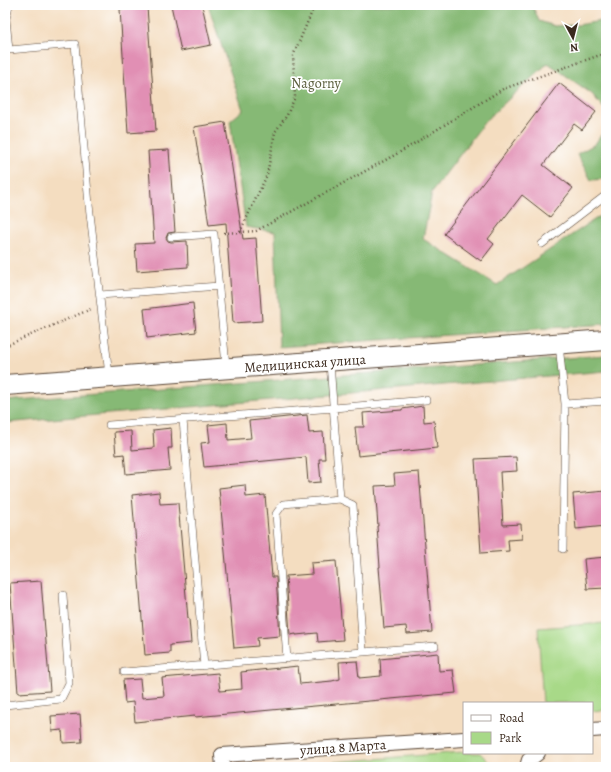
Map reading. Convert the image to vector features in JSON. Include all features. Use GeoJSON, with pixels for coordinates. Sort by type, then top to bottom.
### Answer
{"type":"FeatureCollection","features":[{"type":"Feature","properties":{"kind":"main road","name":"Медицинская улица"},"geometry":{"type":"LineString","coordinates":[[5,385],[606,340]]}},
{"type":"Feature","properties":{"kind":"street"},"geometry":{"type":"LineString","coordinates":[[593,730],[606,729]]}},
{"type":"Feature","properties":{"kind":"street","name":"улица 8 Марта"},"geometry":{"type":"LineString","coordinates":[[222,761],[463,739]]}},
{"type":"Feature","properties":{"kind":"street"},"geometry":{"type":"LineString","coordinates":[[527,767],[529,760],[537,754]]}},
{"type":"Feature","properties":{"kind":"lane"},"geometry":{"type":"LineString","coordinates":[[9,5],[6,19],[10,50],[75,44],[89,205],[109,377]]}},
{"type":"Feature","properties":{"kind":"lane"},"geometry":{"type":"LineString","coordinates":[[542,244],[606,195]]}},
{"type":"Feature","properties":{"kind":"lane"},"geometry":{"type":"LineString","coordinates":[[171,237],[214,234],[226,368]]}},
{"type":"Feature","properties":{"kind":"lane"},"geometry":{"type":"LineString","coordinates":[[100,295],[219,286]]}},
{"type":"Feature","properties":{"kind":"lane"},"geometry":{"type":"LineString","coordinates":[[559,344],[565,404],[563,549]]}},
{"type":"Feature","properties":{"kind":"lane"},"geometry":{"type":"LineString","coordinates":[[330,361],[340,499]]}},
{"type":"Feature","properties":{"kind":"lane"},"geometry":{"type":"LineString","coordinates":[[109,425],[426,400]]}},
{"type":"Feature","properties":{"kind":"lane"},"geometry":{"type":"LineString","coordinates":[[565,404],[606,401]]}},
{"type":"Feature","properties":{"kind":"lane"},"geometry":{"type":"LineString","coordinates":[[184,420],[204,666]]}},
{"type":"Feature","properties":{"kind":"lane"},"geometry":{"type":"LineString","coordinates":[[287,659],[276,514],[283,504],[340,499],[353,505],[363,652]]}},
{"type":"Feature","properties":{"kind":"lane"},"geometry":{"type":"LineString","coordinates":[[5,706],[61,699],[69,683],[63,595]]}},
{"type":"Feature","properties":{"kind":"lane"},"geometry":{"type":"LineString","coordinates":[[124,672],[435,646]]}},
{"type":"Feature","properties":{"kind":"path"},"geometry":{"type":"LineString","coordinates":[[240,232],[267,175],[275,132],[287,115],[295,97],[293,56],[316,5]]}},
{"type":"Feature","properties":{"kind":"path"},"geometry":{"type":"LineString","coordinates":[[214,234],[256,231],[402,151],[503,89],[606,53]]}},
{"type":"Feature","properties":{"kind":"path"},"geometry":{"type":"LineString","coordinates":[[5,346],[101,304]]}},
{"type":"Feature","properties":{"kind":"green space","name":"Nagorny"},"geometry":{"type":"Polygon","coordinates":[[[208,5],[532,5],[539,21],[555,26],[578,25],[606,20],[606,111],[592,94],[548,63],[486,120],[432,192],[423,239],[497,285],[606,212],[606,324],[279,347],[275,232],[246,227],[230,121],[243,110],[208,5]]]}},
{"type":"Feature","properties":{"kind":"green space"},"geometry":{"type":"Polygon","coordinates":[[[606,128],[606,179],[591,180],[577,154],[595,144],[606,128]]]}},
{"type":"Feature","properties":{"kind":"green space"},"geometry":{"type":"Polygon","coordinates":[[[606,355],[606,371],[5,423],[5,401],[606,355]]]}},
{"type":"Feature","properties":{"kind":"green space"},"geometry":{"type":"Polygon","coordinates":[[[606,623],[606,710],[593,711],[593,702],[543,702],[538,628],[606,623]]]}},
{"type":"Feature","properties":{"kind":"green space"},"geometry":{"type":"Polygon","coordinates":[[[463,752],[463,754],[481,754],[494,767],[336,767],[334,762],[463,752]]]}},
{"type":"Feature","properties":{"kind":"building"},"geometry":{"type":"Polygon","coordinates":[[[171,5],[202,5],[211,45],[181,51],[171,5]]]}},
{"type":"Feature","properties":{"kind":"building"},"geometry":{"type":"Polygon","coordinates":[[[147,7],[156,131],[128,133],[120,9],[147,7]]]}},
{"type":"Feature","properties":{"kind":"building"},"geometry":{"type":"Polygon","coordinates":[[[559,83],[596,112],[582,130],[574,124],[543,165],[573,188],[550,217],[522,195],[488,239],[494,244],[481,261],[444,234],[559,83]]]}},
{"type":"Feature","properties":{"kind":"building"},"geometry":{"type":"Polygon","coordinates":[[[225,122],[243,239],[256,238],[262,321],[233,323],[226,223],[209,225],[194,127],[225,122]]]}},
{"type":"Feature","properties":{"kind":"building"},"geometry":{"type":"Polygon","coordinates":[[[169,150],[175,232],[168,233],[166,238],[171,242],[187,241],[188,267],[137,271],[135,244],[154,243],[148,151],[169,150]]]}},
{"type":"Feature","properties":{"kind":"building"},"geometry":{"type":"Polygon","coordinates":[[[193,303],[196,332],[147,338],[144,309],[193,303]]]}},
{"type":"Feature","properties":{"kind":"building"},"geometry":{"type":"Polygon","coordinates":[[[423,406],[424,422],[434,421],[437,448],[358,456],[355,427],[364,427],[363,413],[402,410],[423,406]]]}},
{"type":"Feature","properties":{"kind":"building"},"geometry":{"type":"Polygon","coordinates":[[[307,415],[309,433],[323,432],[325,459],[319,459],[321,482],[308,483],[306,457],[204,467],[201,443],[210,442],[208,425],[227,423],[228,440],[251,438],[249,421],[307,415]]]}},
{"type":"Feature","properties":{"kind":"building"},"geometry":{"type":"Polygon","coordinates":[[[171,428],[172,448],[168,448],[170,470],[126,474],[124,454],[116,455],[114,432],[131,431],[132,450],[154,448],[153,430],[171,428]]]}},
{"type":"Feature","properties":{"kind":"building"},"geometry":{"type":"Polygon","coordinates":[[[516,457],[517,471],[500,472],[503,525],[521,524],[522,539],[508,540],[509,551],[481,553],[475,459],[516,457]]]}},
{"type":"Feature","properties":{"kind":"building"},"geometry":{"type":"Polygon","coordinates":[[[419,472],[432,632],[407,634],[406,626],[384,628],[375,486],[395,485],[394,474],[419,472]]]}},
{"type":"Feature","properties":{"kind":"building"},"geometry":{"type":"Polygon","coordinates":[[[245,485],[246,497],[265,495],[272,577],[276,577],[280,636],[257,638],[258,646],[234,648],[219,488],[245,485]]]}},
{"type":"Feature","properties":{"kind":"building"},"geometry":{"type":"Polygon","coordinates":[[[606,491],[606,526],[576,529],[573,494],[606,491]]]}},
{"type":"Feature","properties":{"kind":"building"},"geometry":{"type":"Polygon","coordinates":[[[159,492],[160,504],[178,503],[191,643],[170,645],[170,653],[145,655],[132,495],[159,492]]]}},
{"type":"Feature","properties":{"kind":"building"},"geometry":{"type":"Polygon","coordinates":[[[606,557],[606,588],[587,589],[584,559],[606,557]]]}},
{"type":"Feature","properties":{"kind":"building"},"geometry":{"type":"Polygon","coordinates":[[[336,561],[343,640],[318,642],[317,633],[290,635],[286,576],[312,574],[311,563],[336,561]]]}},
{"type":"Feature","properties":{"kind":"building"},"geometry":{"type":"Polygon","coordinates":[[[41,581],[50,691],[18,693],[10,583],[41,581]]]}},
{"type":"Feature","properties":{"kind":"building"},"geometry":{"type":"Polygon","coordinates":[[[438,653],[439,671],[453,670],[456,693],[135,722],[133,702],[125,703],[123,680],[140,679],[142,698],[164,696],[162,678],[218,673],[220,691],[242,689],[241,672],[298,666],[300,684],[340,679],[339,662],[357,661],[359,678],[381,676],[380,659],[438,653]]]}},
{"type":"Feature","properties":{"kind":"building"},"geometry":{"type":"Polygon","coordinates":[[[80,714],[82,742],[63,743],[62,730],[52,731],[51,716],[80,714]]]}}]}
